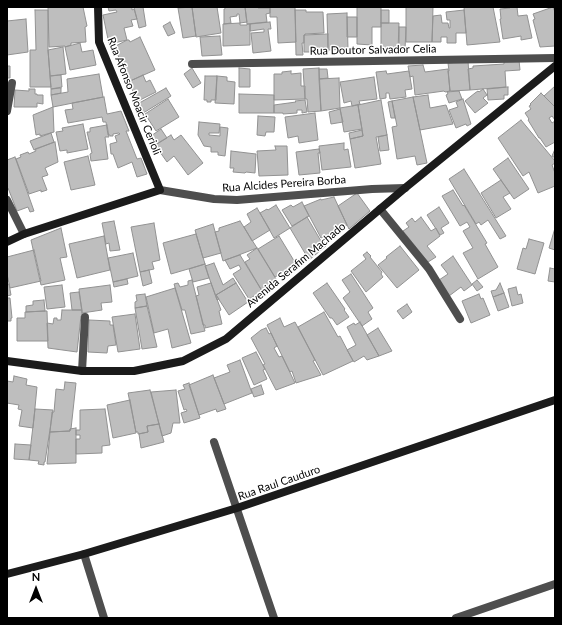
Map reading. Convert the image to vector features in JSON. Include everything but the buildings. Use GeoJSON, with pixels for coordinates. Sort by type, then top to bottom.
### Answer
{"type":"FeatureCollection","features":[{"type":"Feature","properties":{"kind":"street","name":"Rua Afonso Moacir Cerioli"},"geometry":{"type":"LineString","coordinates":[[98,7],[99,42],[160,190]]}},
{"type":"Feature","properties":{"kind":"street","name":"Rua Doutor Salvador Celia"},"geometry":{"type":"LineString","coordinates":[[192,64],[555,58]]}},
{"type":"Feature","properties":{"kind":"street","name":"Avenida Serafim Machado"},"geometry":{"type":"LineString","coordinates":[[7,361],[82,371],[134,371],[183,361],[226,338],[404,188],[555,66]]}},
{"type":"Feature","properties":{"kind":"street"},"geometry":{"type":"LineString","coordinates":[[7,111],[12,83]]}},
{"type":"Feature","properties":{"kind":"street","name":"Rua Alcides Pereira Borba"},"geometry":{"type":"LineString","coordinates":[[7,242],[24,234],[160,190],[214,199],[237,200],[372,189],[404,188]]}},
{"type":"Feature","properties":{"kind":"street"},"geometry":{"type":"LineString","coordinates":[[7,200],[24,234]]}},
{"type":"Feature","properties":{"kind":"street"},"geometry":{"type":"LineString","coordinates":[[380,209],[429,270],[460,319]]}},
{"type":"Feature","properties":{"kind":"street"},"geometry":{"type":"LineString","coordinates":[[82,371],[85,317]]}},
{"type":"Feature","properties":{"kind":"street","name":"Rua Raul Cauduro"},"geometry":{"type":"LineString","coordinates":[[7,574],[84,554],[237,508],[555,400]]}},
{"type":"Feature","properties":{"kind":"street"},"geometry":{"type":"LineString","coordinates":[[214,442],[274,618]]}},
{"type":"Feature","properties":{"kind":"street"},"geometry":{"type":"LineString","coordinates":[[84,554],[104,618]]}},
{"type":"Feature","properties":{"kind":"street"},"geometry":{"type":"LineString","coordinates":[[456,618],[555,584]]}}]}
